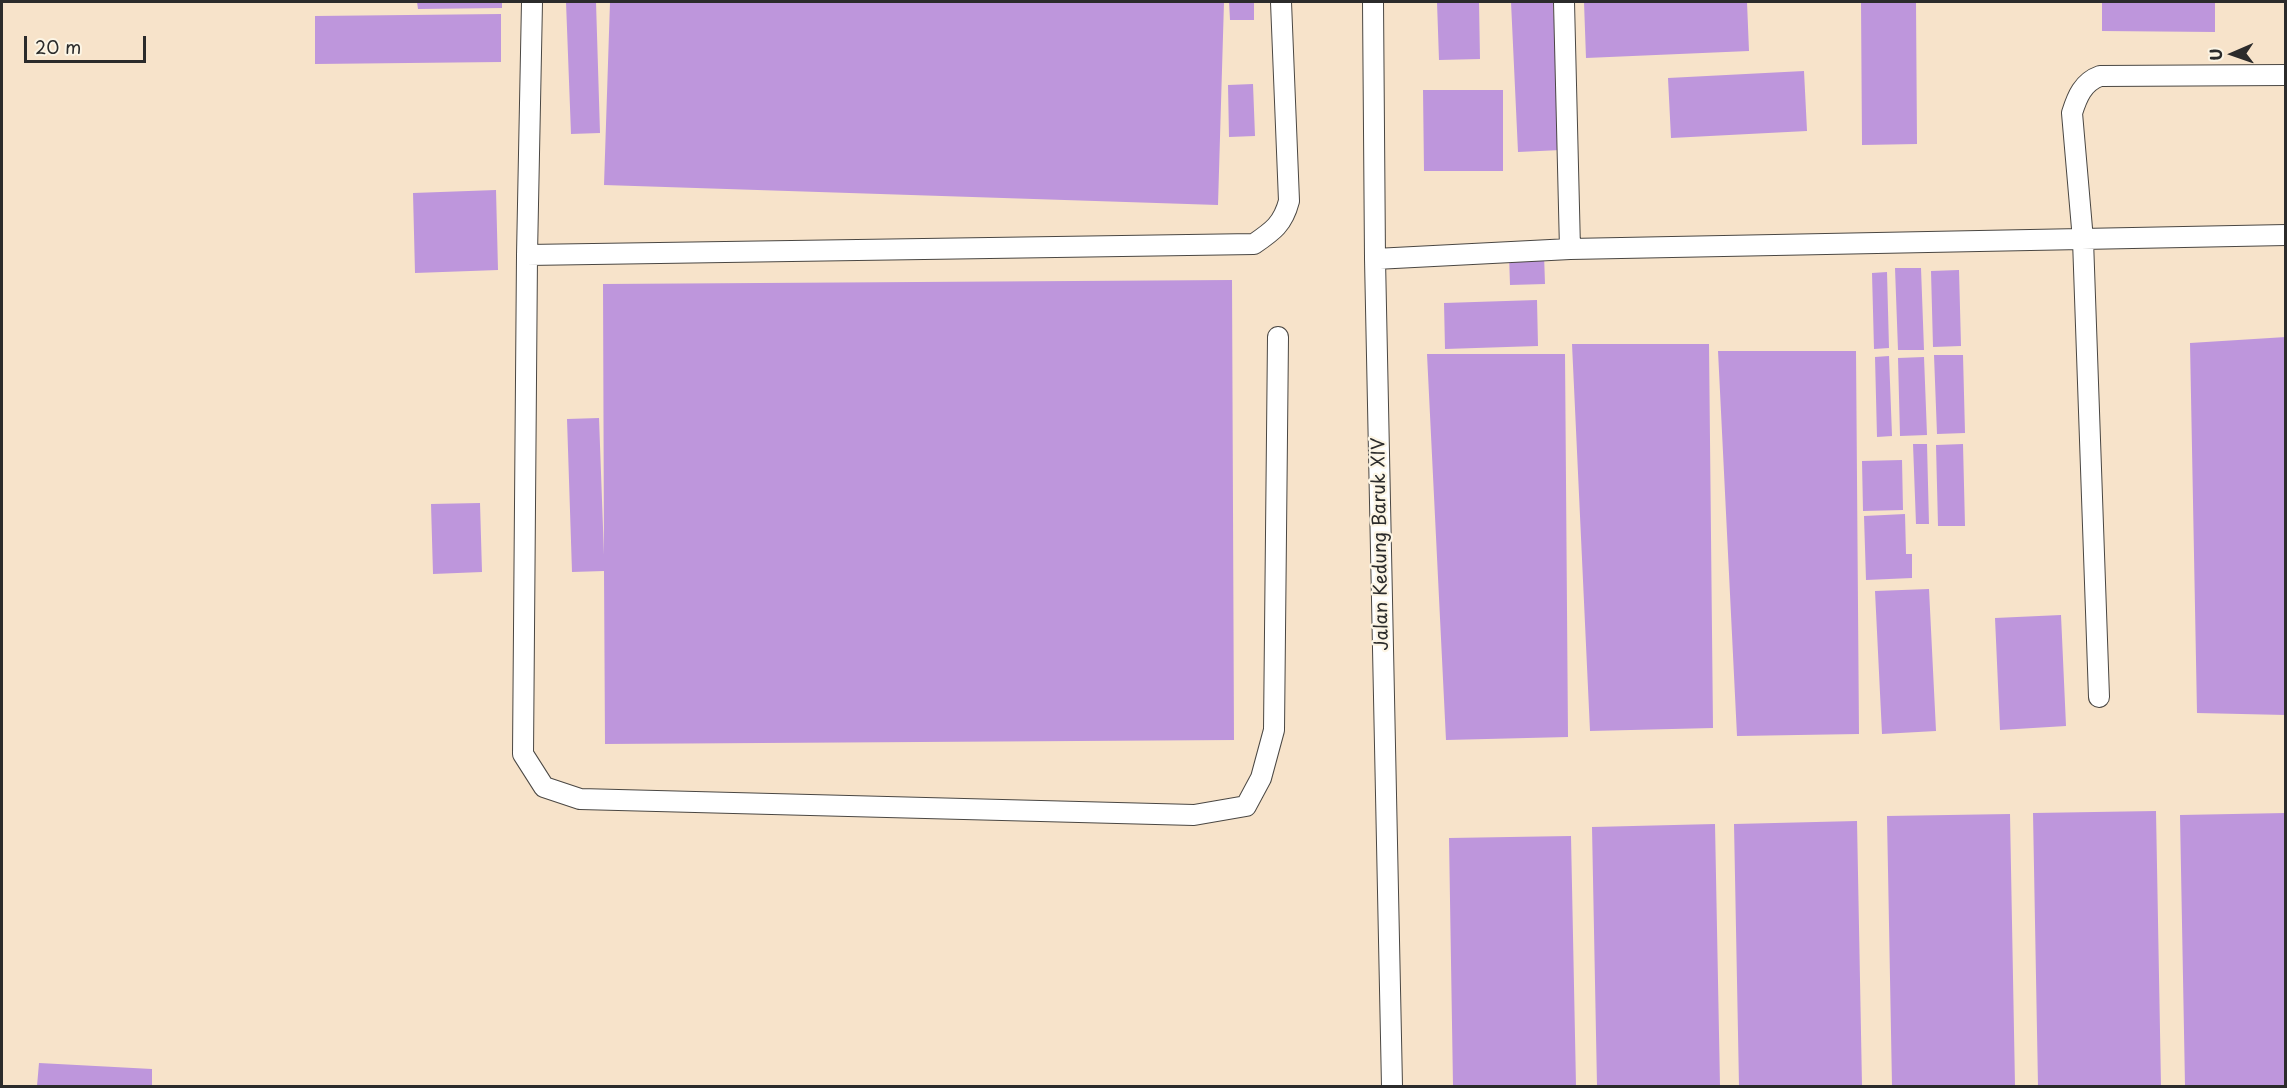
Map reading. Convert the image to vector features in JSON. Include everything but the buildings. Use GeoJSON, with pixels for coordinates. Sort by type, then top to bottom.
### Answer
{"type":"FeatureCollection","features":[{"type":"Feature","properties":{"kind":"lane"},"geometry":{"type":"LineString","coordinates":[[532,2],[527,255],[523,754],[544,787],[580,799],[1194,815],[1246,807],[1261,778],[1274,730],[1278,337]]}},
{"type":"Feature","properties":{"kind":"lane"},"geometry":{"type":"LineString","coordinates":[[527,255],[1254,244],[1269,234],[1285,217],[1289,201],[1281,2]]}},
{"type":"Feature","properties":{"kind":"lane","name":"Jalan Kedung Baruk XIV"},"geometry":{"type":"LineString","coordinates":[[1373,2],[1392,1086]]}},
{"type":"Feature","properties":{"kind":"lane"},"geometry":{"type":"LineString","coordinates":[[1564,2],[1570,249]]}},
{"type":"Feature","properties":{"kind":"lane"},"geometry":{"type":"LineString","coordinates":[[2099,698],[2083,240],[2072,113],[2076,101],[2089,80],[2100,76],[2286,75]]}},
{"type":"Feature","properties":{"kind":"lane"},"geometry":{"type":"LineString","coordinates":[[1376,259],[1570,249],[2286,235]]}}]}
